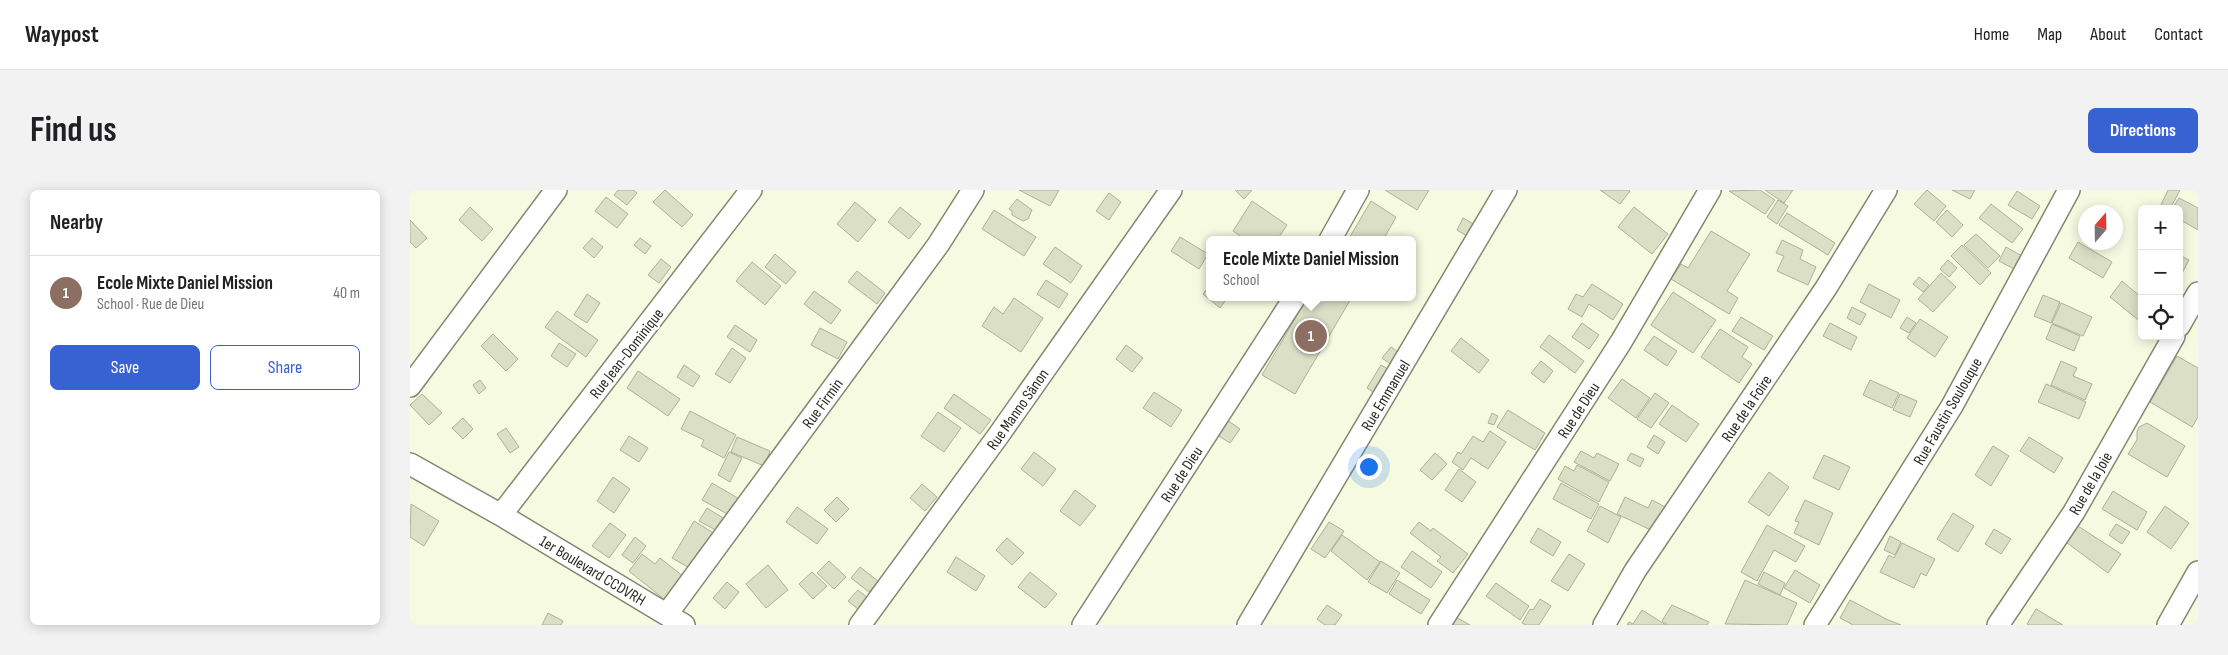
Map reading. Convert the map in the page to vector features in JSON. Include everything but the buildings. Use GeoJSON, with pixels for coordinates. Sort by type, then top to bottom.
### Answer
{"type":"FeatureCollection","features":[{"type":"Feature","properties":{"kind":"street"},"geometry":{"type":"LineString","coordinates":[[410,386],[556,190]]}},
{"type":"Feature","properties":{"kind":"street","name":"Rue Jean-Dominique"},"geometry":{"type":"LineString","coordinates":[[501,515],[752,190]]}},
{"type":"Feature","properties":{"kind":"street","name":"Rue Firmin"},"geometry":{"type":"LineString","coordinates":[[676,620],[938,245],[973,190]]}},
{"type":"Feature","properties":{"kind":"street","name":"Rue Manno Sânon"},"geometry":{"type":"LineString","coordinates":[[860,625],[998,436],[1171,190]]}},
{"type":"Feature","properties":{"kind":"street"},"geometry":{"type":"LineString","coordinates":[[1332,236],[1358,190]]}},
{"type":"Feature","properties":{"kind":"street","name":"Rue Emmanuel"},"geometry":{"type":"LineString","coordinates":[[1248,625],[1506,190]]}},
{"type":"Feature","properties":{"kind":"street","name":"Rue de Dieu"},"geometry":{"type":"LineString","coordinates":[[1439,625],[1621,342],[1710,190]]}},
{"type":"Feature","properties":{"kind":"street","name":"Rue de la Foire"},"geometry":{"type":"LineString","coordinates":[[1604,625],[1635,571],[1826,288],[1886,190]]}},
{"type":"Feature","properties":{"kind":"street","name":"Rue Faustin Soulouque"},"geometry":{"type":"LineString","coordinates":[[1815,625],[1952,406],[2069,190]]}},
{"type":"Feature","properties":{"kind":"street"},"geometry":{"type":"LineString","coordinates":[[2183,319],[2198,293]]}},
{"type":"Feature","properties":{"kind":"street","name":"Rue de Dieu"},"geometry":{"type":"LineString","coordinates":[[1083,625],[1292,301]]}},
{"type":"Feature","properties":{"kind":"street","name":"Rue de la Joie"},"geometry":{"type":"LineString","coordinates":[[1998,625],[2074,512],[2172,340]]}},
{"type":"Feature","properties":{"kind":"street","name":"1er Boulevard CCDVRH"},"geometry":{"type":"LineString","coordinates":[[410,464],[501,515],[676,620]]}},
{"type":"Feature","properties":{"kind":"street"},"geometry":{"type":"LineString","coordinates":[[2168,625],[2198,572]]}},
{"type":"Feature","properties":{"kind":"place","name":"Ecole Mixte Daniel Mission"},"geometry":{"type":"Point","coordinates":[1311,336]}}]}
